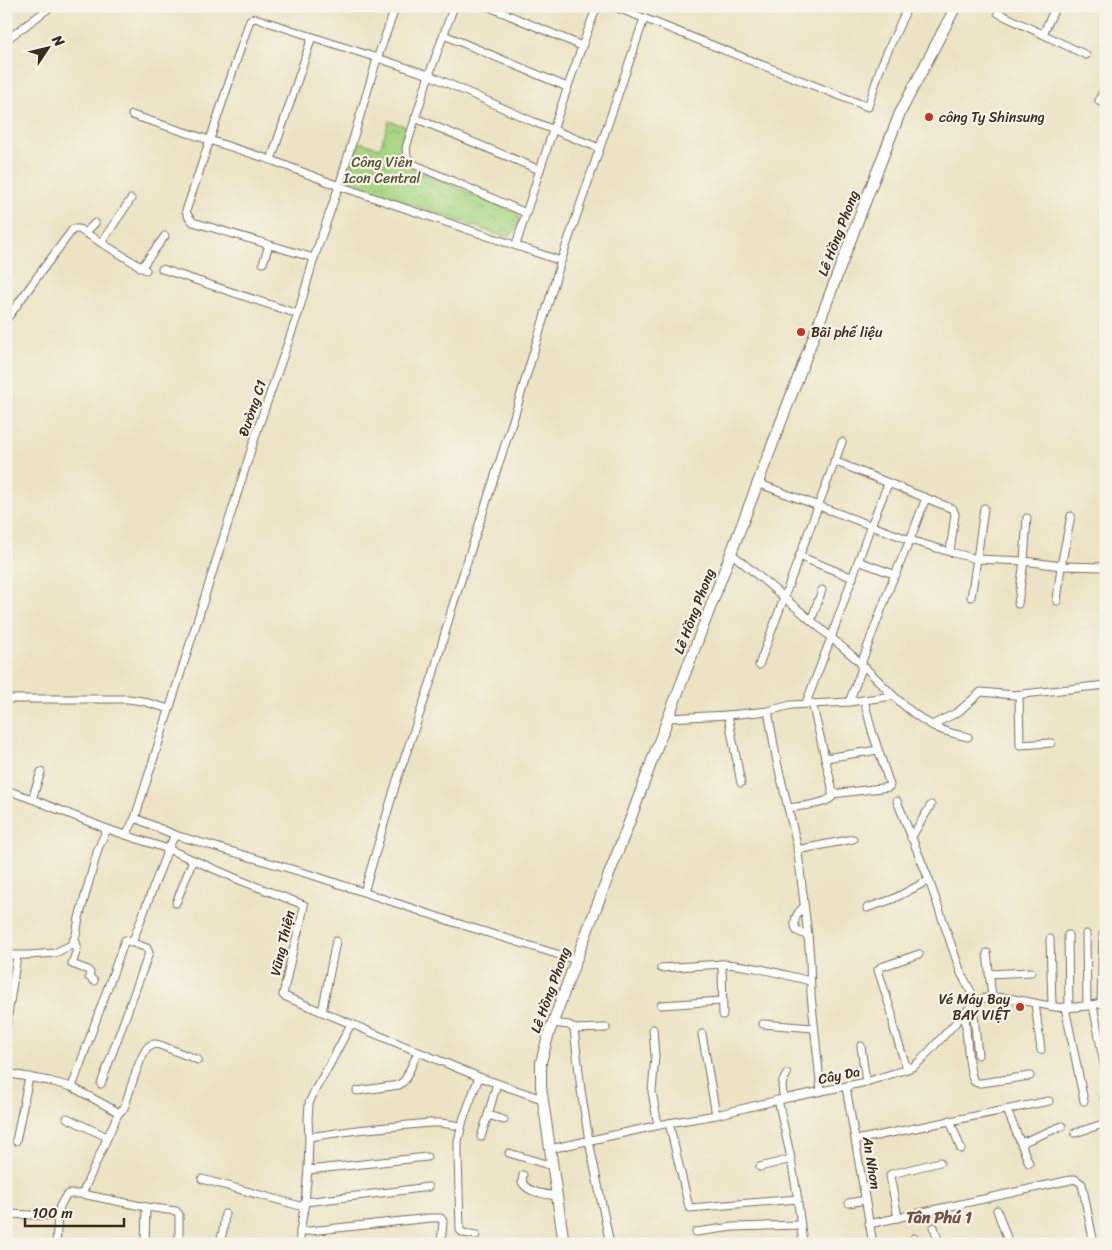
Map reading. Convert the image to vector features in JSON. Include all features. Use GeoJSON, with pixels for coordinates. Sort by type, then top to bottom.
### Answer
{"type":"FeatureCollection","features":[{"type":"Feature","properties":{"kind":"main road","name":"Lê Hồng Phong"},"geometry":{"type":"LineString","coordinates":[[564,1244],[540,1078],[545,1044],[757,483],[900,113],[956,6]]}},
{"type":"Feature","properties":{"kind":"street"},"geometry":{"type":"LineString","coordinates":[[6,40],[52,6]]}},
{"type":"Feature","properties":{"kind":"street","name":"Đường C1"},"geometry":{"type":"LineString","coordinates":[[126,835],[135,818],[258,428],[298,314],[377,59],[396,6]]}},
{"type":"Feature","properties":{"kind":"street"},"geometry":{"type":"LineString","coordinates":[[454,6],[415,118],[406,148],[407,157],[413,164],[526,213]]}},
{"type":"Feature","properties":{"kind":"street"},"geometry":{"type":"LineString","coordinates":[[487,6],[582,46]]}},
{"type":"Feature","properties":{"kind":"street"},"geometry":{"type":"LineString","coordinates":[[516,245],[553,128],[597,6]]}},
{"type":"Feature","properties":{"kind":"street"},"geometry":{"type":"LineString","coordinates":[[613,6],[868,107],[881,66],[908,6]]}},
{"type":"Feature","properties":{"kind":"street"},"geometry":{"type":"LineString","coordinates":[[1043,34],[1056,6]]}},
{"type":"Feature","properties":{"kind":"street"},"geometry":{"type":"LineString","coordinates":[[998,13],[1086,55]]}},
{"type":"Feature","properties":{"kind":"street"},"geometry":{"type":"LineString","coordinates":[[314,258],[193,222],[186,211],[250,20],[255,18],[429,75],[525,118],[599,148]]}},
{"type":"Feature","properties":{"kind":"street"},"geometry":{"type":"LineString","coordinates":[[364,892],[396,783],[511,426],[561,261],[644,19]]}},
{"type":"Feature","properties":{"kind":"street"},"geometry":{"type":"LineString","coordinates":[[444,35],[567,87]]}},
{"type":"Feature","properties":{"kind":"street"},"geometry":{"type":"LineString","coordinates":[[271,160],[312,37]]}},
{"type":"Feature","properties":{"kind":"street"},"geometry":{"type":"LineString","coordinates":[[1102,103],[1106,84]]}},
{"type":"Feature","properties":{"kind":"street"},"geometry":{"type":"LineString","coordinates":[[132,115],[271,160],[339,186],[561,261]]}},
{"type":"Feature","properties":{"kind":"street"},"geometry":{"type":"LineString","coordinates":[[415,118],[540,170]]}},
{"type":"Feature","properties":{"kind":"street"},"geometry":{"type":"LineString","coordinates":[[101,243],[131,199]]}},
{"type":"Feature","properties":{"kind":"street"},"geometry":{"type":"LineString","coordinates":[[86,233],[94,222]]}},
{"type":"Feature","properties":{"kind":"street"},"geometry":{"type":"LineString","coordinates":[[6,318],[73,229],[79,229],[144,269],[165,236]]}},
{"type":"Feature","properties":{"kind":"street"},"geometry":{"type":"LineString","coordinates":[[263,263],[269,245]]}},
{"type":"Feature","properties":{"kind":"street"},"geometry":{"type":"LineString","coordinates":[[162,269],[298,314]]}},
{"type":"Feature","properties":{"kind":"street"},"geometry":{"type":"LineString","coordinates":[[759,665],[842,442]]}},
{"type":"Feature","properties":{"kind":"street"},"geometry":{"type":"LineString","coordinates":[[834,461],[951,508],[954,511],[954,521],[950,552]]}},
{"type":"Feature","properties":{"kind":"street"},"geometry":{"type":"LineString","coordinates":[[757,483],[910,540],[978,559],[1024,561],[1062,566],[1106,567]]}},
{"type":"Feature","properties":{"kind":"street"},"geometry":{"type":"LineString","coordinates":[[788,808],[826,801],[833,794],[809,703],[858,561],[888,484]]}},
{"type":"Feature","properties":{"kind":"street"},"geometry":{"type":"LineString","coordinates":[[849,702],[891,584],[926,498]]}},
{"type":"Feature","properties":{"kind":"street"},"geometry":{"type":"LineString","coordinates":[[971,597],[984,508]]}},
{"type":"Feature","properties":{"kind":"street"},"geometry":{"type":"LineString","coordinates":[[1057,602],[1071,516]]}},
{"type":"Feature","properties":{"kind":"street"},"geometry":{"type":"LineString","coordinates":[[1018,604],[1027,518]]}},
{"type":"Feature","properties":{"kind":"street"},"geometry":{"type":"LineString","coordinates":[[731,553],[861,664],[893,696],[914,713],[943,730],[968,737]]}},
{"type":"Feature","properties":{"kind":"street"},"geometry":{"type":"LineString","coordinates":[[799,556],[853,578]]}},
{"type":"Feature","properties":{"kind":"street"},"geometry":{"type":"LineString","coordinates":[[858,561],[896,575]]}},
{"type":"Feature","properties":{"kind":"street"},"geometry":{"type":"LineString","coordinates":[[811,621],[822,590]]}},
{"type":"Feature","properties":{"kind":"street"},"geometry":{"type":"LineString","coordinates":[[932,725],[958,712],[982,692],[1019,695],[1051,690],[1106,686]]}},
{"type":"Feature","properties":{"kind":"street"},"geometry":{"type":"LineString","coordinates":[[1019,695],[1020,745],[1051,742]]}},
{"type":"Feature","properties":{"kind":"street"},"geometry":{"type":"LineString","coordinates":[[668,718],[728,715],[768,711],[784,706],[809,703],[849,702],[893,696]]}},
{"type":"Feature","properties":{"kind":"street"},"geometry":{"type":"LineString","coordinates":[[6,699],[128,699],[142,701],[169,710]]}},
{"type":"Feature","properties":{"kind":"street"},"geometry":{"type":"LineString","coordinates":[[833,794],[889,787],[890,782],[878,750],[864,700]]}},
{"type":"Feature","properties":{"kind":"street"},"geometry":{"type":"LineString","coordinates":[[768,711],[777,762],[798,850],[810,958],[813,1028],[821,1091]]}},
{"type":"Feature","properties":{"kind":"street"},"geometry":{"type":"LineString","coordinates":[[728,715],[741,783]]}},
{"type":"Feature","properties":{"kind":"street"},"geometry":{"type":"LineString","coordinates":[[825,758],[878,750]]}},
{"type":"Feature","properties":{"kind":"street"},"geometry":{"type":"LineString","coordinates":[[32,799],[41,772]]}},
{"type":"Feature","properties":{"kind":"street","name":"Vũng Thiện"},"geometry":{"type":"LineString","coordinates":[[6,790],[107,829],[168,849],[304,905],[283,995],[479,1077],[542,1099]]}},
{"type":"Feature","properties":{"kind":"street"},"geometry":{"type":"LineString","coordinates":[[896,801],[974,1003],[978,1055]]}},
{"type":"Feature","properties":{"kind":"street"},"geometry":{"type":"LineString","coordinates":[[911,838],[932,805]]}},
{"type":"Feature","properties":{"kind":"street"},"geometry":{"type":"LineString","coordinates":[[135,818],[176,835],[315,876],[453,922],[576,960]]}},
{"type":"Feature","properties":{"kind":"street"},"geometry":{"type":"LineString","coordinates":[[6,955],[17,956],[55,952],[71,945],[74,940],[98,850],[107,829]]}},
{"type":"Feature","properties":{"kind":"street"},"geometry":{"type":"LineString","coordinates":[[132,943],[168,849],[176,835]]}},
{"type":"Feature","properties":{"kind":"street"},"geometry":{"type":"LineString","coordinates":[[798,850],[853,839]]}},
{"type":"Feature","properties":{"kind":"street"},"geometry":{"type":"LineString","coordinates":[[176,903],[193,860]]}},
{"type":"Feature","properties":{"kind":"street"},"geometry":{"type":"LineString","coordinates":[[867,908],[893,900],[928,880]]}},
{"type":"Feature","properties":{"kind":"street"},"geometry":{"type":"LineString","coordinates":[[804,907],[797,913],[795,926],[797,931],[808,936]]}},
{"type":"Feature","properties":{"kind":"street"},"geometry":{"type":"LineString","coordinates":[[1086,934],[1090,1005],[1106,1075]]}},
{"type":"Feature","properties":{"kind":"street"},"geometry":{"type":"LineString","coordinates":[[974,1003],[984,998],[992,997],[1067,1007],[1104,1002],[1103,934]]}},
{"type":"Feature","properties":{"kind":"street"},"geometry":{"type":"LineString","coordinates":[[1068,935],[1067,1007],[1084,1101]]}},
{"type":"Feature","properties":{"kind":"street"},"geometry":{"type":"LineString","coordinates":[[1050,939],[1052,1006]]}},
{"type":"Feature","properties":{"kind":"street"},"geometry":{"type":"LineString","coordinates":[[74,940],[77,946],[72,964],[88,970],[90,973],[89,977],[94,981]]}},
{"type":"Feature","properties":{"kind":"street"},"geometry":{"type":"LineString","coordinates":[[72,1087],[125,940],[147,948],[149,952],[101,1084]]}},
{"type":"Feature","properties":{"kind":"street"},"geometry":{"type":"LineString","coordinates":[[322,1012],[336,941]]}},
{"type":"Feature","properties":{"kind":"street"},"geometry":{"type":"LineString","coordinates":[[987,953],[992,997]]}},
{"type":"Feature","properties":{"kind":"street"},"geometry":{"type":"LineString","coordinates":[[907,1069],[878,970],[881,967],[919,954]]}},
{"type":"Feature","properties":{"kind":"street"},"geometry":{"type":"LineString","coordinates":[[6,1028],[17,956]]}},
{"type":"Feature","properties":{"kind":"street"},"geometry":{"type":"LineString","coordinates":[[722,964],[723,1015]]}},
{"type":"Feature","properties":{"kind":"street"},"geometry":{"type":"LineString","coordinates":[[661,968],[733,964],[810,981]]}},
{"type":"Feature","properties":{"kind":"street"},"geometry":{"type":"LineString","coordinates":[[989,974],[1031,972]]}},
{"type":"Feature","properties":{"kind":"street"},"geometry":{"type":"LineString","coordinates":[[661,1006],[722,1001]]}},
{"type":"Feature","properties":{"kind":"street","name":"Cây Da"},"geometry":{"type":"LineString","coordinates":[[550,1149],[658,1125],[716,1115],[781,1099],[846,1087],[907,1069],[914,1066],[927,1054],[974,1003]]}},
{"type":"Feature","properties":{"kind":"street"},"geometry":{"type":"LineString","coordinates":[[1035,1003],[1041,1050]]}},
{"type":"Feature","properties":{"kind":"street"},"geometry":{"type":"LineString","coordinates":[[965,1013],[970,1065],[972,1077],[976,1083],[1030,1076]]}},
{"type":"Feature","properties":{"kind":"street"},"geometry":{"type":"LineString","coordinates":[[552,1023],[569,1025],[574,1029],[606,1028]]}},
{"type":"Feature","properties":{"kind":"street"},"geometry":{"type":"LineString","coordinates":[[300,1244],[308,1170],[310,1099],[351,1024]]}},
{"type":"Feature","properties":{"kind":"street"},"geometry":{"type":"LineString","coordinates":[[763,1024],[813,1028]]}},
{"type":"Feature","properties":{"kind":"street"},"geometry":{"type":"LineString","coordinates":[[574,1029],[589,1141],[610,1244]]}},
{"type":"Feature","properties":{"kind":"street"},"geometry":{"type":"LineString","coordinates":[[653,1029],[655,1056],[652,1092],[658,1125]]}},
{"type":"Feature","properties":{"kind":"street"},"geometry":{"type":"LineString","coordinates":[[702,1034],[716,1115]]}},
{"type":"Feature","properties":{"kind":"street"},"geometry":{"type":"LineString","coordinates":[[82,1194],[118,1114],[124,1108],[146,1048],[156,1044],[198,1060]]}},
{"type":"Feature","properties":{"kind":"street"},"geometry":{"type":"LineString","coordinates":[[861,1046],[866,1082]]}},
{"type":"Feature","properties":{"kind":"street"},"geometry":{"type":"LineString","coordinates":[[357,1091],[399,1085],[404,1080],[418,1052]]}},
{"type":"Feature","properties":{"kind":"street"},"geometry":{"type":"LineString","coordinates":[[6,1073],[72,1087],[114,1109],[118,1114]]}},
{"type":"Feature","properties":{"kind":"street"},"geometry":{"type":"LineString","coordinates":[[788,1074],[783,1080],[781,1099],[798,1199],[803,1244]]}},
{"type":"Feature","properties":{"kind":"street"},"geometry":{"type":"LineString","coordinates":[[16,1141],[29,1077]]}},
{"type":"Feature","properties":{"kind":"street"},"geometry":{"type":"LineString","coordinates":[[476,1235],[463,1233],[460,1230],[458,1141],[461,1126],[479,1077]]}},
{"type":"Feature","properties":{"kind":"street"},"geometry":{"type":"LineString","coordinates":[[481,1137],[497,1083]]}},
{"type":"Feature","properties":{"kind":"street","name":"An Nhơn"},"geometry":{"type":"LineString","coordinates":[[846,1087],[873,1244]]}},
{"type":"Feature","properties":{"kind":"street"},"geometry":{"type":"LineString","coordinates":[[1104,1098],[1106,1108]]}},
{"type":"Feature","properties":{"kind":"street"},"geometry":{"type":"LineString","coordinates":[[856,1140],[1050,1101]]}},
{"type":"Feature","properties":{"kind":"street"},"geometry":{"type":"LineString","coordinates":[[1007,1110],[1029,1163]]}},
{"type":"Feature","properties":{"kind":"street"},"geometry":{"type":"LineString","coordinates":[[488,1115],[504,1120]]}},
{"type":"Feature","properties":{"kind":"street"},"geometry":{"type":"LineString","coordinates":[[67,1118],[107,1138]]}},
{"type":"Feature","properties":{"kind":"street"},"geometry":{"type":"LineString","coordinates":[[950,1120],[961,1149]]}},
{"type":"Feature","properties":{"kind":"street"},"geometry":{"type":"LineString","coordinates":[[309,1138],[357,1130],[429,1123],[461,1126]]}},
{"type":"Feature","properties":{"kind":"street"},"geometry":{"type":"LineString","coordinates":[[669,1123],[689,1207],[798,1199]]}},
{"type":"Feature","properties":{"kind":"street"},"geometry":{"type":"LineString","coordinates":[[1075,1133],[1106,1123]]}},
{"type":"Feature","properties":{"kind":"street"},"geometry":{"type":"LineString","coordinates":[[1021,1143],[1062,1126]]}},
{"type":"Feature","properties":{"kind":"street"},"geometry":{"type":"LineString","coordinates":[[509,1153],[552,1166]]}},
{"type":"Feature","properties":{"kind":"street"},"geometry":{"type":"LineString","coordinates":[[308,1170],[428,1157]]}},
{"type":"Feature","properties":{"kind":"street"},"geometry":{"type":"LineString","coordinates":[[760,1167],[791,1159]]}},
{"type":"Feature","properties":{"kind":"street"},"geometry":{"type":"LineString","coordinates":[[898,1218],[890,1176],[940,1162]]}},
{"type":"Feature","properties":{"kind":"street"},"geometry":{"type":"LineString","coordinates":[[523,1175],[522,1182],[525,1187],[537,1192],[557,1196]]}},
{"type":"Feature","properties":{"kind":"street"},"geometry":{"type":"LineString","coordinates":[[869,1224],[1075,1178],[1082,1184],[1094,1244]]}},
{"type":"Feature","properties":{"kind":"street"},"geometry":{"type":"LineString","coordinates":[[202,1179],[304,1204],[428,1186]]}},
{"type":"Feature","properties":{"kind":"street"},"geometry":{"type":"LineString","coordinates":[[56,1244],[60,1206],[67,1195],[82,1194],[178,1212],[179,1244]]}},
{"type":"Feature","properties":{"kind":"street"},"geometry":{"type":"LineString","coordinates":[[848,1203],[865,1200]]}},
{"type":"Feature","properties":{"kind":"street"},"geometry":{"type":"LineString","coordinates":[[145,1244],[146,1207]]}},
{"type":"Feature","properties":{"kind":"street"},"geometry":{"type":"LineString","coordinates":[[998,1210],[1009,1244]]}},
{"type":"Feature","properties":{"kind":"street"},"geometry":{"type":"LineString","coordinates":[[6,1214],[58,1216]]}},
{"type":"Feature","properties":{"kind":"street"},"geometry":{"type":"LineString","coordinates":[[219,1244],[225,1214]]}},
{"type":"Feature","properties":{"kind":"street"},"geometry":{"type":"LineString","coordinates":[[300,1232],[441,1218],[443,1221],[441,1244]]}},
{"type":"Feature","properties":{"kind":"street"},"geometry":{"type":"LineString","coordinates":[[696,1232],[733,1227],[800,1225]]}},
{"type":"Feature","properties":{"kind":"street"},"geometry":{"type":"LineString","coordinates":[[934,1227],[939,1244]]}},
{"type":"Feature","properties":{"kind":"green space","name":"Công Viên Icon Central"},"geometry":{"type":"Polygon","coordinates":[[[389,121],[408,127],[402,144],[402,153],[403,158],[411,168],[517,213],[520,220],[516,231],[506,237],[346,182],[360,142],[380,148],[389,121]]]}},
{"type":"Feature","properties":{"kind":"place","name":"công Ty Shinsung"},"geometry":{"type":"Point","coordinates":[929,117]}},
{"type":"Feature","properties":{"kind":"place","name":"Bãi phế liệu"},"geometry":{"type":"Point","coordinates":[801,332]}},
{"type":"Feature","properties":{"kind":"place","name":"Vé Máy Bay BAY VIỆT"},"geometry":{"type":"Point","coordinates":[1020,1007]}},
{"type":"Feature","properties":{"kind":"district","name":"Tân Phú 1"},"geometry":{"type":"Point","coordinates":[939,1217]}}]}
